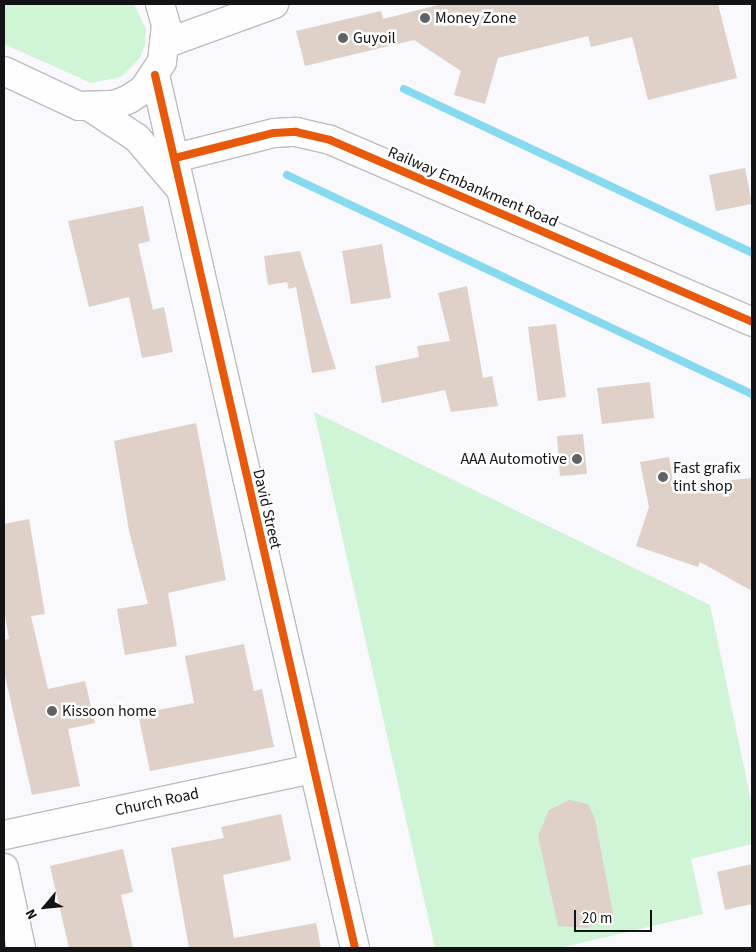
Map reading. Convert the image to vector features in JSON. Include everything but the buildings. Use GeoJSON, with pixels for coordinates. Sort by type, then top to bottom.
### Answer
{"type":"FeatureCollection","features":[{"type":"Feature","properties":{"kind":"street"},"geometry":{"type":"LineString","coordinates":[[7,76],[68,103],[90,107],[129,99],[155,75],[167,43],[160,4]]}},
{"type":"Feature","properties":{"kind":"street"},"geometry":{"type":"LineString","coordinates":[[167,43],[274,4]]}},
{"type":"Feature","properties":{"kind":"street","name":"David Street"},"geometry":{"type":"LineString","coordinates":[[155,75],[311,769],[355,948]]}},
{"type":"Feature","properties":{"kind":"street","name":"David Street"},"geometry":{"type":"LineString","coordinates":[[90,107],[137,138],[181,190]]}},
{"type":"Feature","properties":{"kind":"street","name":"Railway Embankment Road"},"geometry":{"type":"LineString","coordinates":[[175,158],[274,133],[296,132],[330,140],[752,322]]}},
{"type":"Feature","properties":{"kind":"street","name":"Church Road"},"geometry":{"type":"LineString","coordinates":[[4,835],[311,769]]}},
{"type":"Feature","properties":{"kind":"street"},"geometry":{"type":"LineString","coordinates":[[4,868],[21,948]]}},
{"type":"Feature","properties":{"kind":"green space"},"geometry":{"type":"Polygon","coordinates":[[[4,4],[134,4],[146,29],[145,45],[140,58],[121,77],[91,83],[4,44],[4,4]]]}},
{"type":"Feature","properties":{"kind":"green space"},"geometry":{"type":"Polygon","coordinates":[[[314,412],[710,605],[752,805],[752,844],[691,859],[703,914],[560,948],[435,948],[314,412]]]}},
{"type":"Feature","properties":{"kind":"waterway"},"geometry":{"type":"LineString","coordinates":[[404,89],[752,253]]}},
{"type":"Feature","properties":{"kind":"waterway"},"geometry":{"type":"LineString","coordinates":[[287,175],[752,394]]}},
{"type":"Feature","properties":{"kind":"cycle path"},"geometry":{"type":"LineString","coordinates":[[155,75],[355,948]]}},
{"type":"Feature","properties":{"kind":"cycle path"},"geometry":{"type":"LineString","coordinates":[[175,158],[274,133],[296,132],[330,140],[752,322]]}},
{"type":"Feature","properties":{"kind":"place","name":"Money Zone"},"geometry":{"type":"Point","coordinates":[425,18]}},
{"type":"Feature","properties":{"kind":"place","name":"Guyoil"},"geometry":{"type":"Point","coordinates":[343,38]}},
{"type":"Feature","properties":{"kind":"place","name":"AAA Automotive"},"geometry":{"type":"Point","coordinates":[577,459]}},
{"type":"Feature","properties":{"kind":"place","name":"Fast grafix tint shop"},"geometry":{"type":"Point","coordinates":[663,477]}},
{"type":"Feature","properties":{"kind":"place","name":"Kissoon home"},"geometry":{"type":"Point","coordinates":[52,711]}}]}
